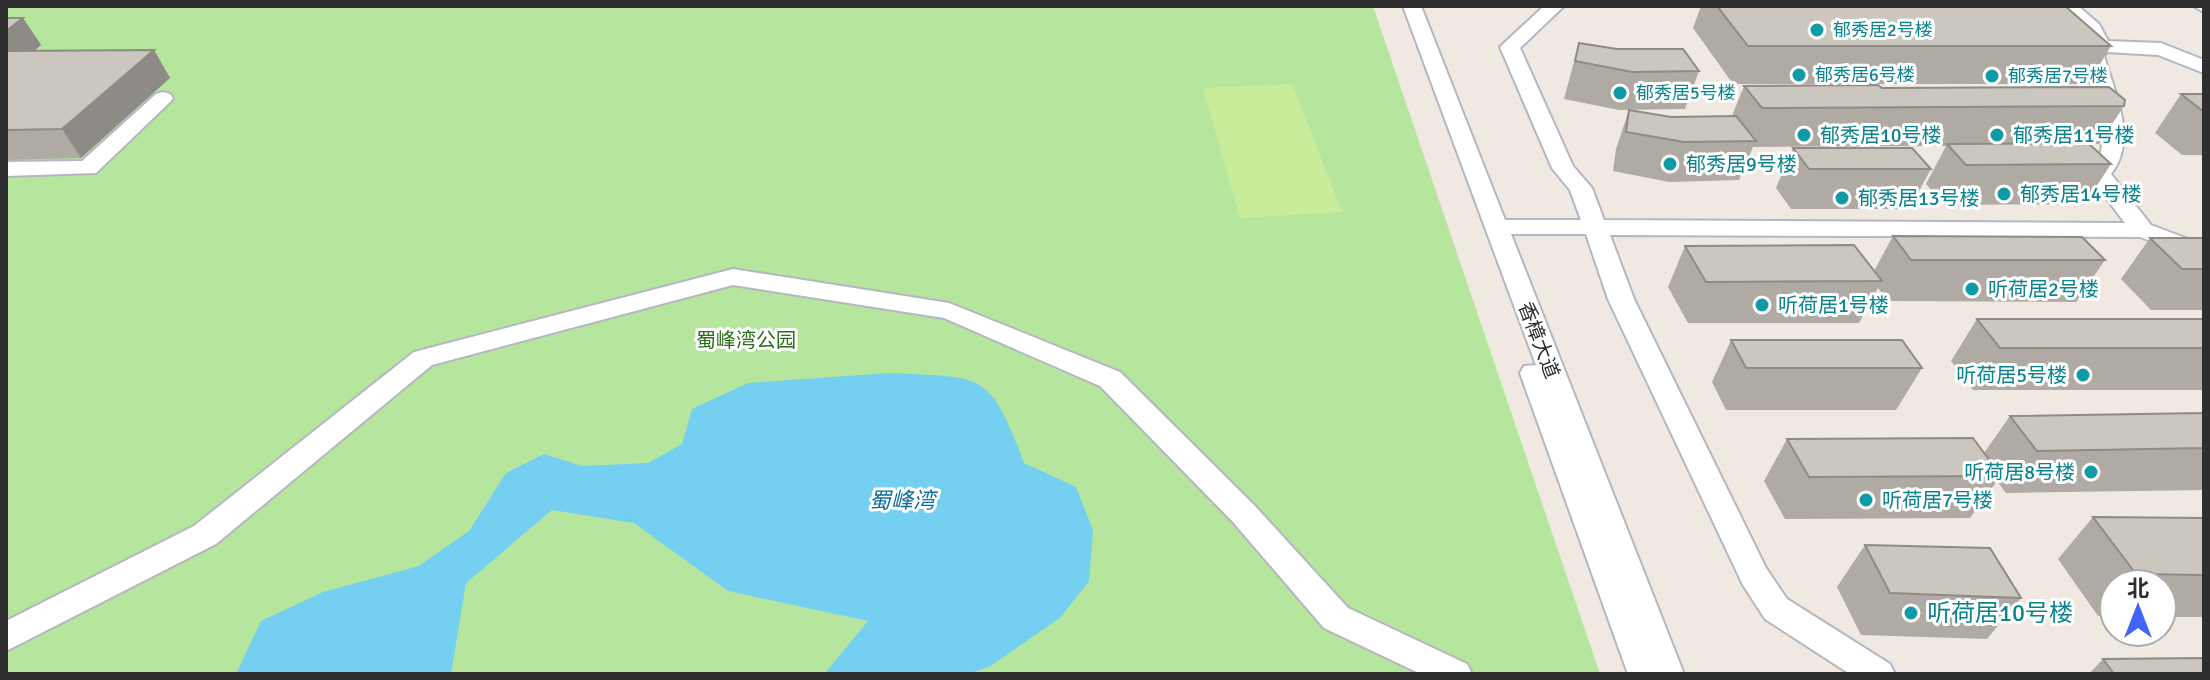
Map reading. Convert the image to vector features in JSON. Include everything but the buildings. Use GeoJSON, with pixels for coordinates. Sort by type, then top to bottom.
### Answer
{"type":"FeatureCollection","features":[{"type":"Feature","properties":{"kind":"street","name":"香樟大道"},"geometry":{"type":"LineString","coordinates":[[1396,6],[1645,674]]}},
{"type":"Feature","properties":{"kind":"street","name":"香樟大道"},"geometry":{"type":"LineString","coordinates":[[1412,6],[1667,674]]}},
{"type":"Feature","properties":{"kind":"street"},"geometry":{"type":"LineString","coordinates":[[1555,6],[1510,47],[1563,168],[1581,188],[1621,299],[1754,576],[1776,609],[1878,674]]}},
{"type":"Feature","properties":{"kind":"street"},"geometry":{"type":"LineString","coordinates":[[2067,6],[2092,28],[2102,46]]}},
{"type":"Feature","properties":{"kind":"street"},"geometry":{"type":"LineString","coordinates":[[2102,46],[2094,55],[2115,132],[2111,159],[2099,174],[2143,230]]}},
{"type":"Feature","properties":{"kind":"street"},"geometry":{"type":"LineString","coordinates":[[2102,46],[2161,49],[2204,67]]}},
{"type":"Feature","properties":{"kind":"street"},"geometry":{"type":"LineString","coordinates":[[6,169],[88,168],[163,98]]}},
{"type":"Feature","properties":{"kind":"street"},"geometry":{"type":"LineString","coordinates":[[1496,227],[2143,230],[2204,254]]}},
{"type":"Feature","properties":{"kind":"street"},"geometry":{"type":"LineString","coordinates":[[6,637],[205,535],[423,358],[733,277],[949,311],[1110,379],[1244,514],[1336,618],[1455,674]]}},
{"type":"Feature","properties":{"kind":"green space","name":"蜀峰湾公园"},"geometry":{"type":"Polygon","coordinates":[[[6,6],[1373,6],[1600,674],[6,674],[6,6]]]}},
{"type":"Feature","properties":{"kind":"green space"},"geometry":{"type":"Polygon","coordinates":[[[1292,84],[1342,212],[1240,218],[1203,88],[1292,84]]]}},
{"type":"Feature","properties":{"kind":"water","name":"蜀峰湾"},"geometry":{"type":"Polygon","coordinates":[[[889,373],[945,376],[979,385],[991,395],[1001,410],[1024,463],[1076,487],[1093,530],[1089,581],[1060,618],[989,667],[967,674],[824,674],[868,621],[728,591],[634,523],[552,510],[466,583],[451,674],[236,674],[261,621],[323,592],[419,566],[469,531],[506,473],[544,454],[582,466],[648,463],[682,444],[692,409],[748,383],[889,373]]]}},
{"type":"Feature","properties":{"kind":"place","name":"郁秀居2号楼"},"geometry":{"type":"Point","coordinates":[1817,30]}},
{"type":"Feature","properties":{"kind":"place","name":"郁秀居6号楼"},"geometry":{"type":"Point","coordinates":[1799,75]}},
{"type":"Feature","properties":{"kind":"place","name":"郁秀居7号楼"},"geometry":{"type":"Point","coordinates":[1992,76]}},
{"type":"Feature","properties":{"kind":"place","name":"郁秀居5号楼"},"geometry":{"type":"Point","coordinates":[1620,93]}},
{"type":"Feature","properties":{"kind":"place","name":"郁秀居10号楼"},"geometry":{"type":"Point","coordinates":[1804,135]}},
{"type":"Feature","properties":{"kind":"place","name":"郁秀居11号楼"},"geometry":{"type":"Point","coordinates":[1997,135]}},
{"type":"Feature","properties":{"kind":"place","name":"郁秀居9号楼"},"geometry":{"type":"Point","coordinates":[1670,164]}},
{"type":"Feature","properties":{"kind":"place","name":"郁秀居14号楼"},"geometry":{"type":"Point","coordinates":[2004,194]}},
{"type":"Feature","properties":{"kind":"place","name":"郁秀居13号楼"},"geometry":{"type":"Point","coordinates":[1842,198]}},
{"type":"Feature","properties":{"kind":"place","name":"听荷居2号楼"},"geometry":{"type":"Point","coordinates":[1972,289]}},
{"type":"Feature","properties":{"kind":"place","name":"听荷居1号楼"},"geometry":{"type":"Point","coordinates":[1762,305]}},
{"type":"Feature","properties":{"kind":"place","name":"听荷居5号楼"},"geometry":{"type":"Point","coordinates":[2083,375]}},
{"type":"Feature","properties":{"kind":"place","name":"听荷居8号楼"},"geometry":{"type":"Point","coordinates":[2091,472]}},
{"type":"Feature","properties":{"kind":"place","name":"听荷居7号楼"},"geometry":{"type":"Point","coordinates":[1866,500]}},
{"type":"Feature","properties":{"kind":"place","name":"听荷居10号楼"},"geometry":{"type":"Point","coordinates":[1911,613]}}]}
